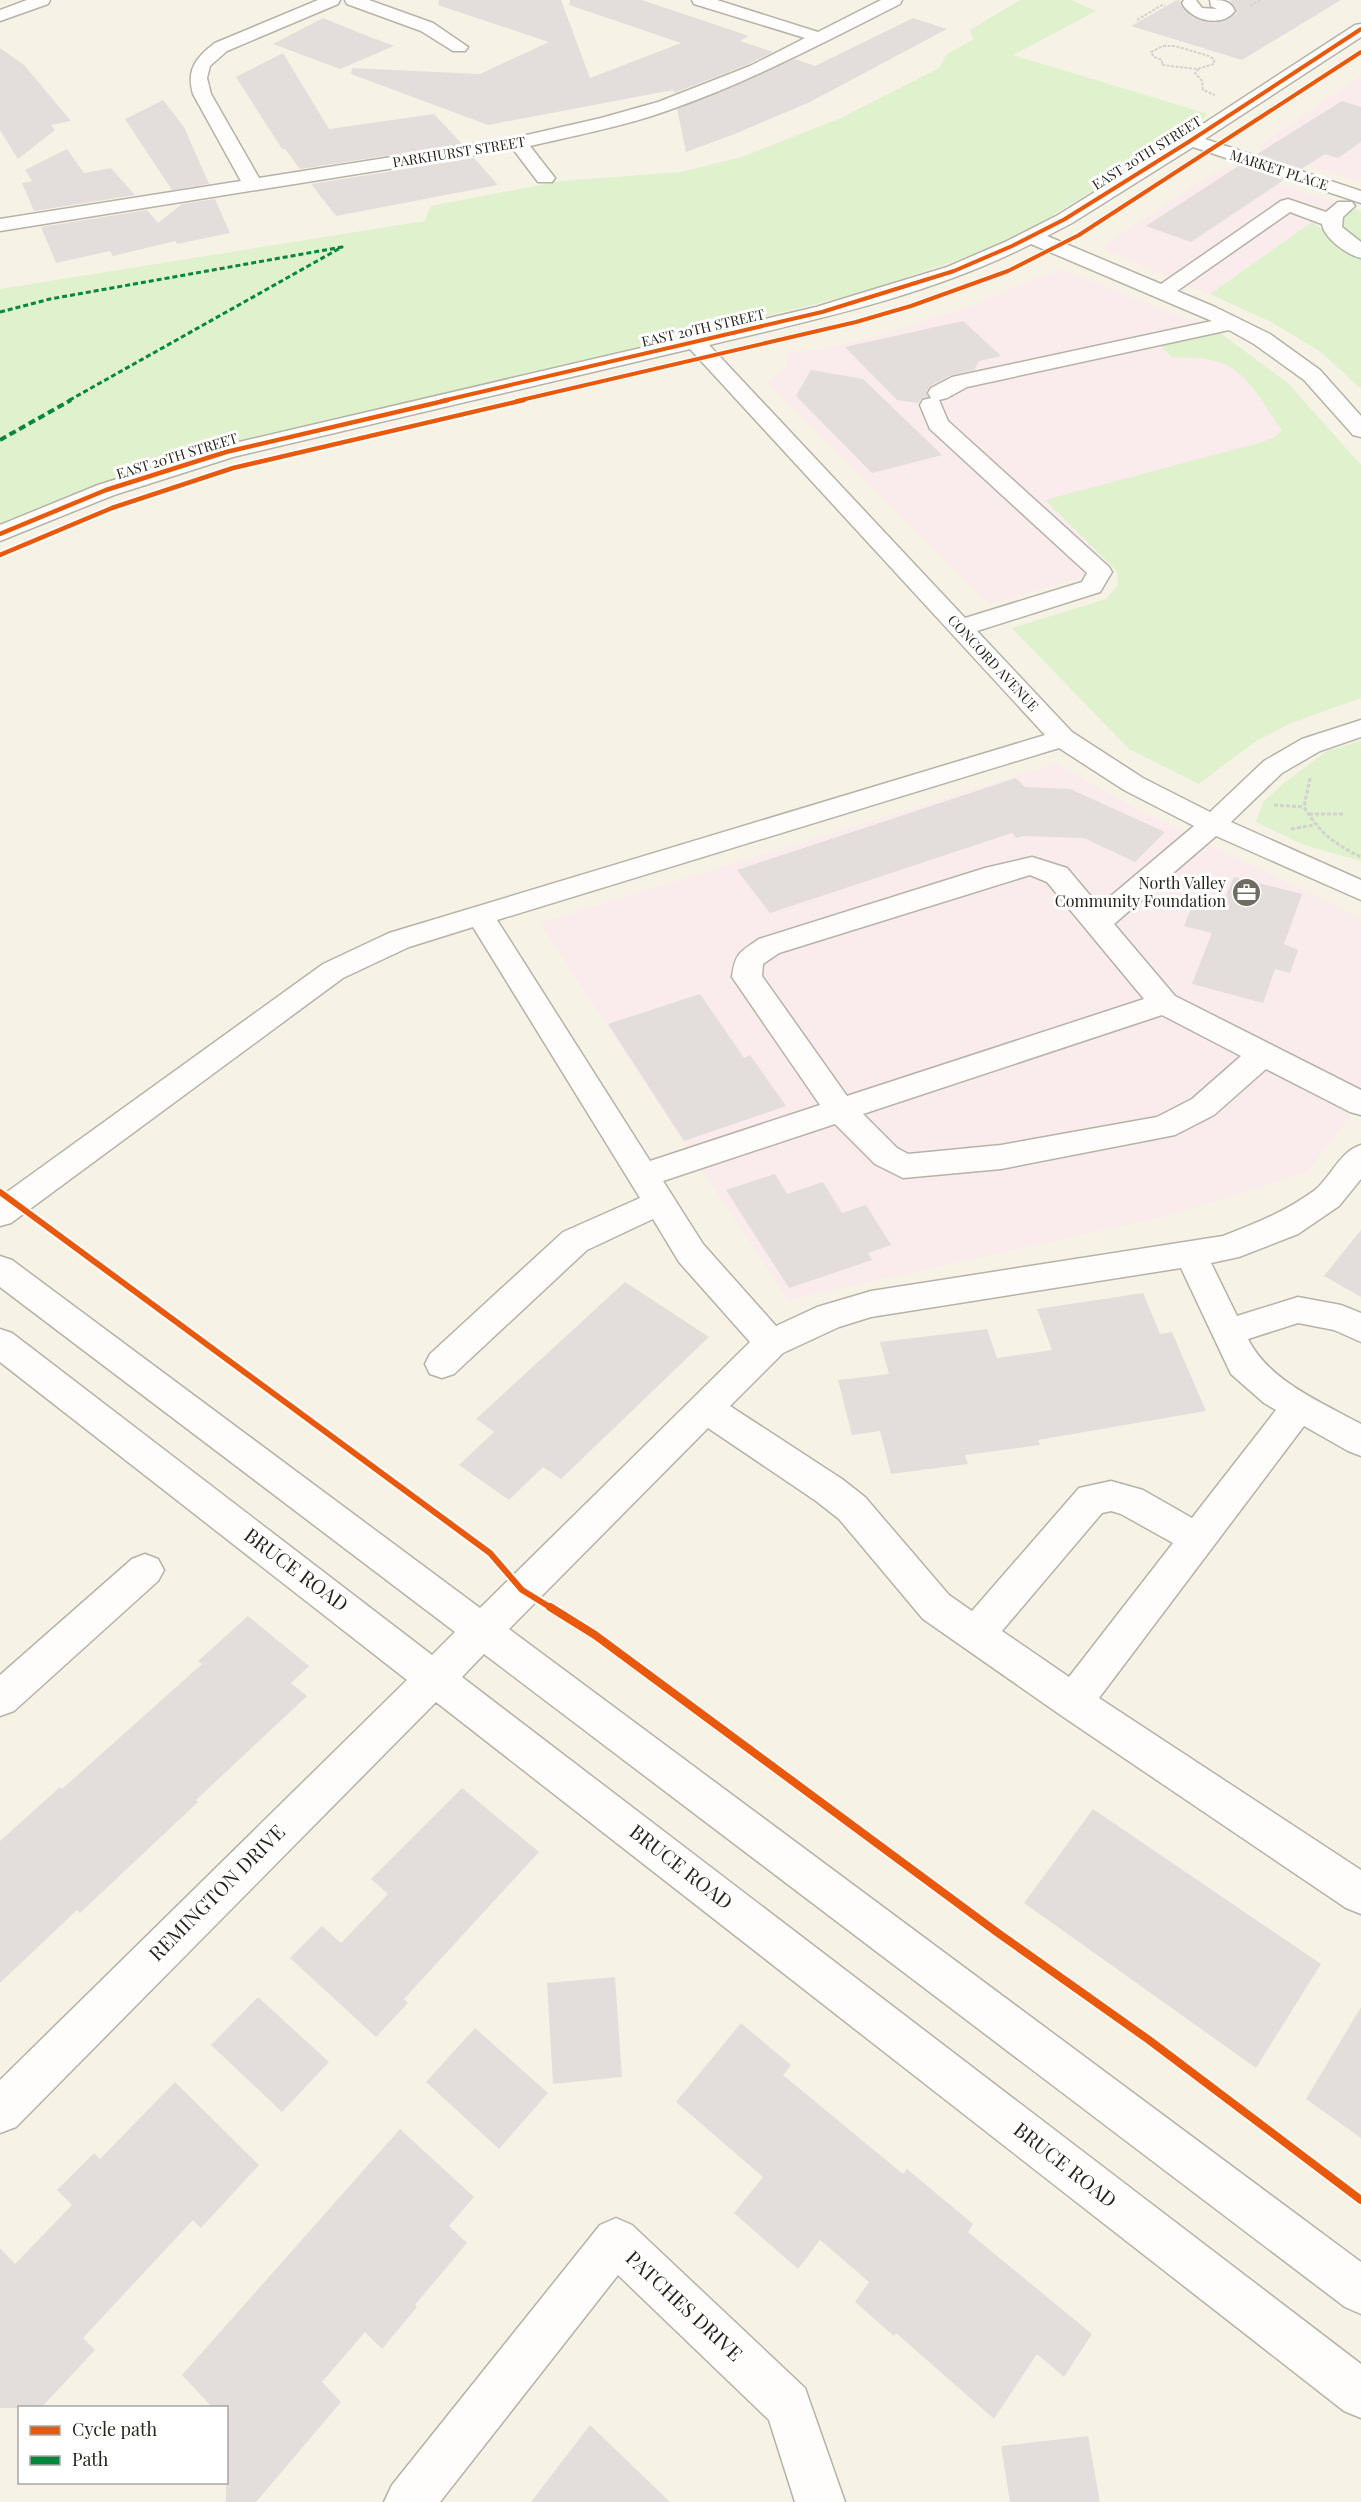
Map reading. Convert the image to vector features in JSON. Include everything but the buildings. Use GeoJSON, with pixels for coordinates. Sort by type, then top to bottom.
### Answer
{"type":"FeatureCollection","features":[{"type":"Feature","properties":{"kind":"street"},"geometry":{"type":"LineString","coordinates":[[0,16],[42,0]]}},
{"type":"Feature","properties":{"kind":"street"},"geometry":{"type":"LineString","coordinates":[[253,185],[202,94],[197,80],[199,68],[207,57],[221,47],[332,0]]}},
{"type":"Feature","properties":{"kind":"street"},"geometry":{"type":"LineString","coordinates":[[353,0],[428,27],[459,47]]}},
{"type":"Feature","properties":{"kind":"street"},"geometry":{"type":"LineString","coordinates":[[700,0],[818,38]]}},
{"type":"Feature","properties":{"kind":"street","name":"PARKHURST STREET"},"geometry":{"type":"LineString","coordinates":[[0,225],[518,143],[605,123],[706,91],[756,70],[894,0]]}},
{"type":"Feature","properties":{"kind":"street"},"geometry":{"type":"LineString","coordinates":[[1186,1],[1196,12],[1219,15],[1227,11],[1219,1]]}},
{"type":"Feature","properties":{"kind":"street","name":"EAST 20TH STREET"},"geometry":{"type":"LineString","coordinates":[[0,555],[112,508],[233,468],[701,349],[900,290],[973,264],[1032,237],[1082,208],[1230,103],[1361,28]]}},
{"type":"Feature","properties":{"kind":"street","name":"EAST 20TH STREET"},"geometry":{"type":"LineString","coordinates":[[0,534],[106,490],[210,457],[701,349],[856,322],[986,280],[1057,247],[1205,146],[1361,52]]}},
{"type":"Feature","properties":{"kind":"street","name":"EAST 20TH STREET"},"geometry":{"type":"LineString","coordinates":[[1205,146],[1237,118],[1230,103]]}},
{"type":"Feature","properties":{"kind":"street"},"geometry":{"type":"LineString","coordinates":[[518,143],[545,178]]}},
{"type":"Feature","properties":{"kind":"street","name":"MARKET PLACE"},"geometry":{"type":"LineString","coordinates":[[1205,146],[1360,196]]}},
{"type":"Feature","properties":{"kind":"street"},"geometry":{"type":"LineString","coordinates":[[1330,220],[1341,208],[1360,196]]}},
{"type":"Feature","properties":{"kind":"street"},"geometry":{"type":"LineString","coordinates":[[1162,292],[1288,206],[1330,220]]}},
{"type":"Feature","properties":{"kind":"street"},"geometry":{"type":"LineString","coordinates":[[1330,220],[1333,231],[1361,252]]}},
{"type":"Feature","properties":{"kind":"street"},"geometry":{"type":"LineString","coordinates":[[1032,237],[1233,323],[1262,339],[1297,362],[1353,410],[1361,430]]}},
{"type":"Feature","properties":{"kind":"street"},"geometry":{"type":"LineString","coordinates":[[960,628],[1091,587],[1100,572],[938,424],[935,399],[960,382],[1233,323]]}},
{"type":"Feature","properties":{"kind":"street","name":"CONCORD AVENUE"},"geometry":{"type":"LineString","coordinates":[[701,349],[1063,738],[1100,765],[1142,790],[1361,891]]}},
{"type":"Feature","properties":{"kind":"street"},"geometry":{"type":"LineString","coordinates":[[1098,922],[1285,759],[1311,745],[1361,728]]}},
{"type":"Feature","properties":{"kind":"street"},"geometry":{"type":"LineString","coordinates":[[0,1214],[333,970],[399,940],[481,917],[1063,738]]}},
{"type":"Feature","properties":{"kind":"street"},"geometry":{"type":"LineString","coordinates":[[1263,1054],[1203,1107],[1164,1127],[1000,1157],[903,1166],[886,1156],[840,1110],[747,977],[749,960],[769,946],[995,875],[1032,866],[1057,875],[1164,1003],[1361,1104]]}},
{"type":"Feature","properties":{"kind":"street"},"geometry":{"type":"LineString","coordinates":[[481,917],[691,1253],[771,1343]]}},
{"type":"Feature","properties":{"kind":"street"},"geometry":{"type":"LineString","coordinates":[[641,1176],[1164,1003]]}},
{"type":"Feature","properties":{"kind":"street","name":"REMINGTON DRIVE"},"geometry":{"type":"LineString","coordinates":[[0,2111],[434,1676],[771,1343],[829,1316],[871,1304],[1227,1248],[1286,1225],[1328,1197],[1361,1157]]}},
{"type":"Feature","properties":{"kind":"street"},"geometry":{"type":"LineString","coordinates":[[442,1364],[575,1242],[658,1203]]}},
{"type":"Feature","properties":{"kind":"street"},"geometry":{"type":"LineString","coordinates":[[1190,1253],[1243,1364],[1276,1393],[1361,1441]]}},
{"type":"Feature","properties":{"kind":"street"},"geometry":{"type":"LineString","coordinates":[[0,1269],[1361,2291]]}},
{"type":"Feature","properties":{"kind":"street"},"geometry":{"type":"LineString","coordinates":[[1227,1332],[1298,1310],[1341,1318],[1361,1329]]}},
{"type":"Feature","properties":{"kind":"street","name":"BRUCE ROAD"},"geometry":{"type":"LineString","coordinates":[[3,1350],[434,1676],[1361,2394]]}},
{"type":"Feature","properties":{"kind":"street"},"geometry":{"type":"LineString","coordinates":[[1073,1702],[1299,1406]]}},
{"type":"Feature","properties":{"kind":"street"},"geometry":{"type":"LineString","coordinates":[[705,1408],[829,1490],[852,1508],[936,1607],[1073,1702],[1361,1894]]}},
{"type":"Feature","properties":{"kind":"street"},"geometry":{"type":"LineString","coordinates":[[975,1635],[1092,1499],[1111,1496],[1130,1501],[1198,1539]]}},
{"type":"Feature","properties":{"kind":"street"},"geometry":{"type":"LineString","coordinates":[[7,1681],[145,1570]]}},
{"type":"Feature","properties":{"kind":"street","name":"PATCHES DRIVE"},"geometry":{"type":"LineString","coordinates":[[410,2502],[616,2241],[788,2405],[820,2502]]}},
{"type":"Feature","properties":{"kind":"path"},"geometry":{"type":"LineString","coordinates":[[1200,69],[1181,66],[1173,68],[1162,65],[1162,60],[1154,57],[1151,52],[1157,47],[1175,46],[1214,59],[1211,66],[1200,69],[1196,73],[1202,81],[1203,90],[1230,103]]}},
{"type":"Feature","properties":{"kind":"path"},"geometry":{"type":"LineString","coordinates":[[1318,773],[1309,779],[1304,807],[1314,825],[1329,841],[1361,856]]}},
{"type":"Feature","properties":{"kind":"path"},"geometry":{"type":"LineString","coordinates":[[1271,805],[1304,807]]}},
{"type":"Feature","properties":{"kind":"path"},"geometry":{"type":"LineString","coordinates":[[1309,814],[1344,814]]}},
{"type":"Feature","properties":{"kind":"path"},"geometry":{"type":"LineString","coordinates":[[1283,830],[1314,825]]}},
{"type":"Feature","properties":{"kind":"shaded area"},"geometry":{"type":"Polygon","coordinates":[[[1361,76],[1361,182],[1261,151],[1257,147],[1361,76]]]}},
{"type":"Feature","properties":{"kind":"shaded area"},"geometry":{"type":"Polygon","coordinates":[[[1233,169],[1338,203],[1210,294],[1105,250],[1105,244],[1213,173],[1233,169]]]}},
{"type":"Feature","properties":{"kind":"shaded area"},"geometry":{"type":"Polygon","coordinates":[[[1064,270],[1219,332],[1173,358],[1200,356],[1226,363],[1240,372],[1282,429],[1275,437],[1262,442],[1045,501],[1114,568],[989,604],[767,382],[785,367],[790,352],[822,350],[880,335],[969,307],[1045,275],[1064,270]]]}},
{"type":"Feature","properties":{"kind":"shaded area"},"geometry":{"type":"Polygon","coordinates":[[[1056,764],[1135,808],[1361,919],[1361,1102],[1307,1172],[1171,1215],[788,1300],[540,923],[1056,764]]]}},
{"type":"Feature","properties":{"kind":"green space"},"geometry":{"type":"Polygon","coordinates":[[[1020,0],[1071,0],[1096,11],[1013,55],[1208,114],[1192,130],[1035,226],[978,253],[860,293],[144,469],[0,524],[0,289],[425,221],[431,206],[561,181],[681,172],[742,157],[841,118],[939,68],[947,54],[974,39],[970,30],[1020,0]]]}},
{"type":"Feature","properties":{"kind":"green space"},"geometry":{"type":"Polygon","coordinates":[[[1354,208],[1361,211],[1361,244],[1348,233],[1342,223],[1342,218],[1354,208]]]}},
{"type":"Feature","properties":{"kind":"green space"},"geometry":{"type":"Polygon","coordinates":[[[1312,222],[1361,259],[1361,389],[1321,352],[1271,322],[1210,294],[1312,222]]]}},
{"type":"Feature","properties":{"kind":"green space"},"geometry":{"type":"Polygon","coordinates":[[[1219,332],[1288,383],[1361,465],[1361,698],[1291,723],[1253,743],[1199,784],[1129,749],[1012,628],[1106,599],[1118,585],[1117,571],[1045,500],[1262,442],[1275,437],[1282,430],[1250,384],[1240,374],[1214,361],[1173,358],[1158,344],[1219,332]]]}},
{"type":"Feature","properties":{"kind":"green space"},"geometry":{"type":"Polygon","coordinates":[[[1361,741],[1361,861],[1304,845],[1256,822],[1263,802],[1285,782],[1327,751],[1361,741]]]}},
{"type":"Feature","properties":{"kind":"marked path"},"geometry":{"type":"LineString","coordinates":[[0,312],[50,299],[342,247],[0,440]]}},
{"type":"Feature","properties":{"kind":"cycle path"},"geometry":{"type":"LineString","coordinates":[[0,534],[106,490],[226,452],[822,312],[954,271],[1012,246],[1065,219],[1190,141],[1361,29]]}},
{"type":"Feature","properties":{"kind":"cycle path"},"geometry":{"type":"LineString","coordinates":[[0,555],[112,508],[233,468],[856,322],[911,306],[1008,271],[1079,235],[1361,52]]}},
{"type":"Feature","properties":{"kind":"cycle path"},"geometry":{"type":"LineString","coordinates":[[0,1192],[490,1553],[522,1590],[595,1635],[998,1933],[1149,2040],[1361,2200]]}},
{"type":"Feature","properties":{"kind":"place","name":"North Valley Community Foundation"},"geometry":{"type":"Point","coordinates":[1247,892]}}]}
